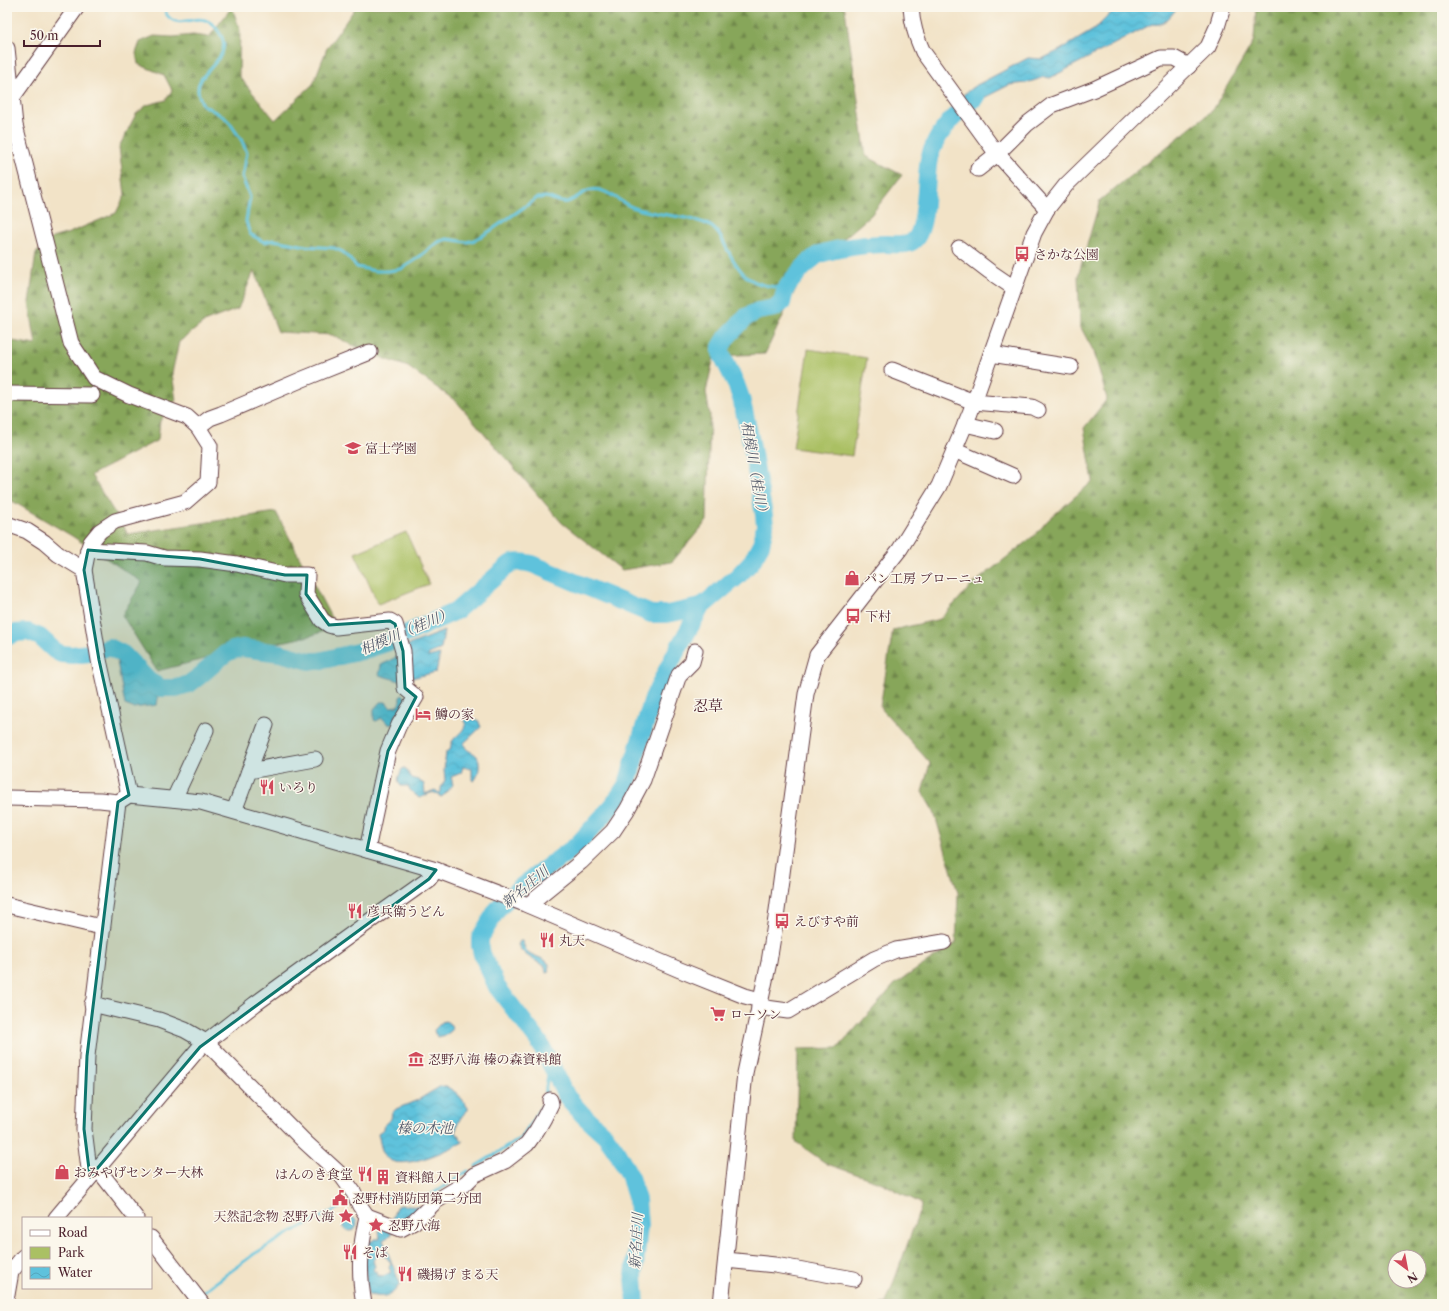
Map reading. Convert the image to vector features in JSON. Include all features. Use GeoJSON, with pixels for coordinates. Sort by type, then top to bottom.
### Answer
{"type":"FeatureCollection","features":[{"type":"Feature","properties":{"kind":"street"},"geometry":{"type":"LineString","coordinates":[[12,98],[77,7]]}},
{"type":"Feature","properties":{"kind":"street"},"geometry":{"type":"LineString","coordinates":[[911,7],[915,34],[923,52],[995,152],[1047,210]]}},
{"type":"Feature","properties":{"kind":"street"},"geometry":{"type":"LineString","coordinates":[[721,1304],[745,1073],[776,918],[806,694],[817,655],[900,549],[939,486],[974,402],[1034,233],[1047,210],[1066,185],[1208,47],[1217,27],[1223,7]]}},
{"type":"Feature","properties":{"kind":"street"},"geometry":{"type":"LineString","coordinates":[[7,55],[12,98],[12,133],[71,343],[94,378],[129,395],[187,417],[198,426],[210,446],[208,482],[185,502],[115,521],[100,532],[91,542],[84,570],[123,798],[101,928],[92,1004],[87,1056],[84,1129],[94,1172],[135,1217]]}},
{"type":"Feature","properties":{"kind":"street"},"geometry":{"type":"LineString","coordinates":[[978,169],[995,152],[1052,105],[1094,89],[1161,58],[1174,58],[1189,66]]}},
{"type":"Feature","properties":{"kind":"street"},"geometry":{"type":"LineString","coordinates":[[959,248],[1014,288]]}},
{"type":"Feature","properties":{"kind":"street"},"geometry":{"type":"LineString","coordinates":[[198,426],[210,418],[370,352]]}},
{"type":"Feature","properties":{"kind":"street"},"geometry":{"type":"LineString","coordinates":[[991,354],[1071,367]]}},
{"type":"Feature","properties":{"kind":"street"},"geometry":{"type":"LineString","coordinates":[[892,370],[974,402],[1032,407],[1038,410]]}},
{"type":"Feature","properties":{"kind":"street"},"geometry":{"type":"LineString","coordinates":[[7,394],[92,395]]}},
{"type":"Feature","properties":{"kind":"street"},"geometry":{"type":"LineString","coordinates":[[965,424],[995,430]]}},
{"type":"Feature","properties":{"kind":"street"},"geometry":{"type":"LineString","coordinates":[[954,450],[1013,476]]}},
{"type":"Feature","properties":{"kind":"street"},"geometry":{"type":"LineString","coordinates":[[8,526],[27,531],[44,542],[58,554],[84,570]]}},
{"type":"Feature","properties":{"kind":"street"},"geometry":{"type":"LineString","coordinates":[[88,550],[147,553],[164,558],[200,559],[237,564],[285,575],[307,576],[306,594],[322,620],[329,625],[336,627],[390,621],[395,624],[403,651],[405,688],[416,697],[399,725],[388,751],[367,850]]}},
{"type":"Feature","properties":{"kind":"street"},"geometry":{"type":"LineString","coordinates":[[527,905],[581,862],[613,831],[627,810],[642,780],[679,675],[692,662],[695,652]]}},
{"type":"Feature","properties":{"kind":"street"},"geometry":{"type":"LineString","coordinates":[[234,812],[266,726]]}},
{"type":"Feature","properties":{"kind":"street"},"geometry":{"type":"LineString","coordinates":[[174,800],[206,730]]}},
{"type":"Feature","properties":{"kind":"street"},"geometry":{"type":"LineString","coordinates":[[249,771],[315,759]]}},
{"type":"Feature","properties":{"kind":"street"},"geometry":{"type":"LineString","coordinates":[[7,798],[100,800],[123,798],[201,802],[436,870],[498,893],[759,1003],[788,1011],[874,959],[896,950],[944,942]]}},
{"type":"Feature","properties":{"kind":"street"},"geometry":{"type":"LineString","coordinates":[[57,1217],[200,1047],[255,1004],[429,879],[436,870]]}},
{"type":"Feature","properties":{"kind":"street"},"geometry":{"type":"LineString","coordinates":[[7,906],[101,928]]}},
{"type":"Feature","properties":{"kind":"street"},"geometry":{"type":"LineString","coordinates":[[92,1004],[159,1020],[185,1030],[206,1042],[305,1142],[341,1175],[367,1216],[401,1229],[414,1222],[436,1201],[466,1183],[474,1175],[505,1161],[526,1144],[544,1118],[551,1104],[550,1100]]}},
{"type":"Feature","properties":{"kind":"street"},"geometry":{"type":"LineString","coordinates":[[364,1304],[360,1268],[362,1241],[367,1216]]}},
{"type":"Feature","properties":{"kind":"street"},"geometry":{"type":"LineString","coordinates":[[152,1239],[202,1304]]}},
{"type":"Feature","properties":{"kind":"street"},"geometry":{"type":"LineString","coordinates":[[7,1295],[9,1271],[22,1258]]}},
{"type":"Feature","properties":{"kind":"street"},"geometry":{"type":"LineString","coordinates":[[726,1260],[775,1265],[854,1279]]}},
{"type":"Feature","properties":{"kind":"highlighted area"},"geometry":{"type":"Polygon","coordinates":[[[88,550],[200,559],[285,575],[307,575],[306,594],[329,625],[390,621],[395,624],[403,651],[405,688],[416,697],[388,751],[367,850],[436,870],[429,879],[200,1047],[90,1177],[84,1129],[87,1056],[118,802],[129,795],[99,660],[84,570],[88,550]]]}},
{"type":"Feature","properties":{"kind":"green space"},"geometry":{"type":"Polygon","coordinates":[[[232,7],[240,30],[239,76],[275,120],[313,84],[327,48],[356,7],[844,7],[866,156],[902,175],[871,215],[820,259],[799,282],[765,354],[714,356],[706,392],[710,416],[707,521],[672,562],[622,570],[562,523],[457,402],[408,367],[369,353],[332,335],[278,332],[254,271],[238,309],[206,321],[179,342],[172,373],[176,400],[160,421],[158,440],[91,475],[128,534],[276,512],[336,627],[310,636],[225,654],[157,671],[122,615],[142,582],[72,536],[7,498],[7,340],[36,345],[29,302],[36,253],[52,238],[69,233],[116,213],[125,195],[119,147],[136,114],[147,105],[166,100],[172,90],[164,75],[138,64],[136,53],[140,42],[154,36],[173,37],[193,35],[209,37],[232,7]]]}},
{"type":"Feature","properties":{"kind":"green space"},"geometry":{"type":"Polygon","coordinates":[[[1256,7],[1442,7],[1442,1304],[881,1304],[886,1303],[922,1204],[882,1183],[827,1164],[796,1142],[798,1049],[838,1048],[895,984],[956,943],[958,893],[934,812],[922,792],[930,763],[880,707],[893,630],[940,619],[972,585],[1036,534],[1048,520],[1093,481],[1084,428],[1107,399],[1094,352],[1080,326],[1078,276],[1100,200],[1213,110],[1254,40],[1256,7]]]}},
{"type":"Feature","properties":{"kind":"green space"},"geometry":{"type":"Polygon","coordinates":[[[808,349],[867,358],[852,456],[793,448],[808,349]]]}},
{"type":"Feature","properties":{"kind":"green space"},"geometry":{"type":"Polygon","coordinates":[[[406,532],[429,584],[378,604],[355,553],[406,532]]]}},
{"type":"Feature","properties":{"kind":"water"},"geometry":{"type":"Polygon","coordinates":[[[1117,7],[1178,7],[1164,22],[1160,24],[1152,24],[1050,78],[1045,77],[1026,83],[1009,85],[980,100],[973,110],[963,95],[973,87],[1028,58],[1042,59],[1060,50],[1095,29],[1117,7]]]}},
{"type":"Feature","properties":{"kind":"water"},"geometry":{"type":"Polygon","coordinates":[[[444,631],[441,649],[429,654],[428,657],[440,654],[436,672],[400,681],[379,675],[381,665],[406,652],[406,646],[444,631]]]}},
{"type":"Feature","properties":{"kind":"water"},"geometry":{"type":"Polygon","coordinates":[[[116,656],[125,656],[133,663],[149,688],[158,698],[157,705],[133,708],[125,705],[116,656]]]}},
{"type":"Feature","properties":{"kind":"water"},"geometry":{"type":"Polygon","coordinates":[[[402,695],[407,701],[396,715],[393,724],[390,725],[382,718],[376,721],[374,720],[374,709],[380,702],[386,702],[390,707],[397,706],[400,703],[400,697],[402,695]]]}},
{"type":"Feature","properties":{"kind":"water"},"geometry":{"type":"Polygon","coordinates":[[[469,711],[467,714],[470,719],[478,720],[481,727],[464,743],[469,751],[477,756],[479,762],[479,769],[474,781],[472,780],[472,769],[463,767],[461,773],[451,777],[453,785],[441,797],[436,793],[429,793],[419,798],[410,790],[408,786],[401,786],[398,778],[402,769],[405,768],[412,778],[424,784],[425,794],[435,790],[439,793],[441,792],[441,788],[445,780],[444,770],[446,752],[451,749],[453,740],[464,729],[465,719],[461,713],[469,711]]]}},
{"type":"Feature","properties":{"kind":"water"},"geometry":{"type":"Polygon","coordinates":[[[520,941],[522,941],[525,949],[531,954],[549,964],[548,973],[546,973],[545,966],[520,949],[518,945],[520,941]]]}},
{"type":"Feature","properties":{"kind":"water"},"geometry":{"type":"Polygon","coordinates":[[[446,1021],[451,1025],[452,1030],[446,1035],[438,1037],[434,1030],[442,1022],[446,1021]]]}},
{"type":"Feature","properties":{"kind":"water","name":"榛の木池"},"geometry":{"type":"Polygon","coordinates":[[[441,1086],[454,1091],[468,1108],[457,1125],[456,1132],[463,1142],[437,1154],[415,1161],[404,1163],[395,1162],[388,1159],[382,1151],[378,1133],[384,1129],[385,1124],[391,1119],[392,1113],[396,1109],[418,1100],[441,1086]]]}},
{"type":"Feature","properties":{"kind":"water"},"geometry":{"type":"Polygon","coordinates":[[[399,1205],[421,1207],[403,1225],[392,1220],[396,1207],[399,1205]]]}},
{"type":"Feature","properties":{"kind":"water"},"geometry":{"type":"Polygon","coordinates":[[[347,1217],[353,1217],[357,1221],[357,1227],[353,1231],[347,1231],[343,1227],[343,1221],[347,1217]]]}},
{"type":"Feature","properties":{"kind":"water"},"geometry":{"type":"Polygon","coordinates":[[[383,1228],[393,1232],[383,1240],[400,1284],[390,1295],[386,1296],[368,1295],[364,1262],[370,1241],[380,1239],[379,1230],[383,1228]],[[379,1255],[373,1260],[375,1267],[373,1269],[375,1272],[377,1271],[377,1275],[384,1276],[391,1272],[389,1268],[391,1263],[386,1257],[379,1255]]]}},
{"type":"Feature","properties":{"kind":"waterway"},"geometry":{"type":"LineString","coordinates":[[165,7],[167,15],[175,21],[180,22],[200,19],[209,22],[218,30],[223,41],[223,49],[220,57],[203,76],[199,83],[198,94],[203,105],[224,117],[242,141],[247,153],[242,177],[250,197],[246,221],[250,234],[264,242],[274,240],[306,246],[334,248],[343,252],[357,267],[375,271],[401,269],[414,261],[438,242],[447,239],[467,242],[475,240],[537,198],[546,197],[559,202],[564,202],[570,201],[588,191],[597,190],[607,193],[627,205],[641,210],[695,220],[712,227],[721,237],[738,267],[750,279],[757,283],[786,288]]}},
{"type":"Feature","properties":{"kind":"waterway","name":"相模川（桂川）"},"geometry":{"type":"LineString","coordinates":[[7,637],[15,633],[28,632],[40,637],[54,650],[61,654],[72,655],[89,653],[109,647],[123,654],[149,681],[161,688],[176,688],[189,684],[225,654],[242,648],[280,653],[310,661],[319,661],[362,651],[386,643],[456,611],[510,564],[515,562],[532,564],[651,614],[667,614],[701,607],[738,576],[752,561],[761,545],[765,526],[750,437],[741,398],[721,353],[721,347],[727,337],[746,317],[758,311],[775,308],[782,303],[788,285],[816,256],[835,250],[853,247],[878,244],[903,244],[913,241],[918,235],[924,215],[928,167],[932,150],[941,132],[954,117],[976,97]]}},
{"type":"Feature","properties":{"kind":"waterway","name":"新名庄川"},"geometry":{"type":"LineString","coordinates":[[636,1304],[634,1276],[639,1225],[637,1200],[629,1174],[616,1150],[605,1135],[583,1115],[567,1097],[540,1043],[497,987],[482,954],[480,938],[498,908],[518,889],[577,845],[613,805],[627,784],[653,698],[701,607]]}},
{"type":"Feature","properties":{"kind":"waterway"},"geometry":{"type":"LineString","coordinates":[[476,1166],[521,1138],[545,1101],[549,1070],[547,1056]]}},
{"type":"Feature","properties":{"kind":"waterway"},"geometry":{"type":"LineString","coordinates":[[361,1197],[423,1200],[468,1171]]}},
{"type":"Feature","properties":{"kind":"waterway"},"geometry":{"type":"LineString","coordinates":[[200,1294],[254,1254],[290,1233],[354,1200]]}},
{"type":"Feature","properties":{"kind":"waterway"},"geometry":{"type":"LineString","coordinates":[[185,1304],[192,1299]]}},
{"type":"Feature","properties":{"kind":"place","name":"さかな公園"},"geometry":{"type":"Point","coordinates":[1022,254]}},
{"type":"Feature","properties":{"kind":"place","name":"富士学園"},"geometry":{"type":"Point","coordinates":[353,448]}},
{"type":"Feature","properties":{"kind":"place","name":"パン工房 ブローニュ"},"geometry":{"type":"Point","coordinates":[852,578]}},
{"type":"Feature","properties":{"kind":"place","name":"下村"},"geometry":{"type":"Point","coordinates":[853,616]}},
{"type":"Feature","properties":{"kind":"place","name":"鱒の家"},"geometry":{"type":"Point","coordinates":[423,714]}},
{"type":"Feature","properties":{"kind":"place","name":"いろり"},"geometry":{"type":"Point","coordinates":[267,787]}},
{"type":"Feature","properties":{"kind":"place","name":"彦兵衛うどん"},"geometry":{"type":"Point","coordinates":[355,911]}},
{"type":"Feature","properties":{"kind":"place","name":"えびすや前"},"geometry":{"type":"Point","coordinates":[782,921]}},
{"type":"Feature","properties":{"kind":"place","name":"丸天"},"geometry":{"type":"Point","coordinates":[547,940]}},
{"type":"Feature","properties":{"kind":"place","name":"ローソン"},"geometry":{"type":"Point","coordinates":[718,1014]}},
{"type":"Feature","properties":{"kind":"place","name":"忍野八海 榛の森資料館"},"geometry":{"type":"Point","coordinates":[416,1059]}},
{"type":"Feature","properties":{"kind":"place","name":"おみやげセンター大林"},"geometry":{"type":"Point","coordinates":[62,1172]}},
{"type":"Feature","properties":{"kind":"place","name":"はんのき食堂"},"geometry":{"type":"Point","coordinates":[365,1174]}},
{"type":"Feature","properties":{"kind":"place","name":"資料館入口"},"geometry":{"type":"Point","coordinates":[383,1177]}},
{"type":"Feature","properties":{"kind":"place","name":"忍野村消防団第二分団"},"geometry":{"type":"Point","coordinates":[340,1198]}},
{"type":"Feature","properties":{"kind":"place","name":"天然記念物 忍野八海"},"geometry":{"type":"Point","coordinates":[346,1216]}},
{"type":"Feature","properties":{"kind":"place","name":"忍野八海"},"geometry":{"type":"Point","coordinates":[376,1225]}},
{"type":"Feature","properties":{"kind":"place","name":"そば"},"geometry":{"type":"Point","coordinates":[350,1252]}},
{"type":"Feature","properties":{"kind":"place","name":"磯揚げ まる天"},"geometry":{"type":"Point","coordinates":[405,1274]}},
{"type":"Feature","properties":{"kind":"district","name":"忍草"},"geometry":{"type":"Point","coordinates":[708,705]}}]}
